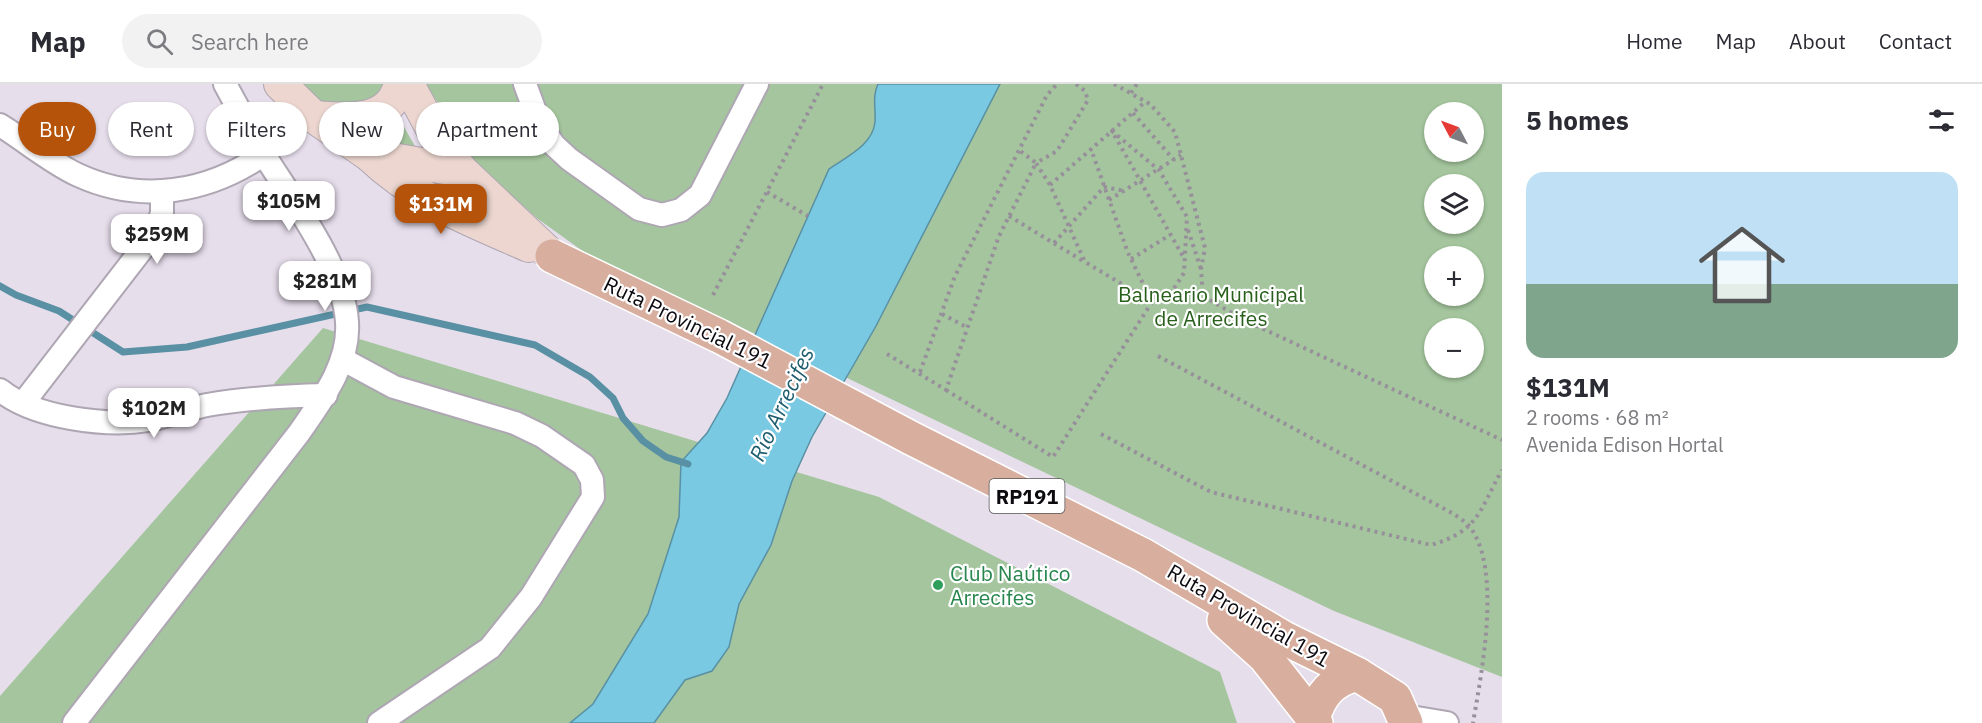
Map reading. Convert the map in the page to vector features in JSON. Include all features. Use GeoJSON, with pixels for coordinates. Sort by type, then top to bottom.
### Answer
{"type":"FeatureCollection","features":[{"type":"Feature","properties":{"kind":"main road"},"geometry":{"type":"LineString","coordinates":[[280,84],[319,120]]}},
{"type":"Feature","properties":{"kind":"main road"},"geometry":{"type":"LineString","coordinates":[[314,117],[357,119],[375,114],[390,104],[400,84]]}},
{"type":"Feature","properties":{"kind":"main road","name":"RP191"},"geometry":{"type":"LineString","coordinates":[[408,84],[439,142],[462,171],[552,256]]}},
{"type":"Feature","properties":{"kind":"main road"},"geometry":{"type":"LineString","coordinates":[[370,156],[390,175],[436,206],[552,256]]}},
{"type":"Feature","properties":{"kind":"main road"},"geometry":{"type":"LineString","coordinates":[[375,156],[462,171]]}},
{"type":"Feature","properties":{"kind":"main road","name":"Ruta Provincial 191"},"geometry":{"type":"LineString","coordinates":[[552,256],[719,336],[911,438],[1143,555],[1284,638],[1357,674]]}},
{"type":"Feature","properties":{"kind":"main road","name":"Ruta Provincial 191"},"geometry":{"type":"LineString","coordinates":[[1143,555],[1256,648],[1315,721]]}},
{"type":"Feature","properties":{"kind":"main road","name":"RP191"},"geometry":{"type":"LineString","coordinates":[[1315,721],[1319,700],[1328,687],[1341,678],[1357,674],[1395,698],[1405,720]]}},
{"type":"Feature","properties":{"kind":"street"},"geometry":{"type":"LineString","coordinates":[[225,84],[235,102]]}},
{"type":"Feature","properties":{"kind":"street"},"geometry":{"type":"LineString","coordinates":[[525,84],[540,125],[554,145],[569,159],[639,209],[662,215],[681,210],[700,195],[756,84]]}},
{"type":"Feature","properties":{"kind":"street"},"geometry":{"type":"LineString","coordinates":[[0,125],[77,174],[133,192],[162,193],[219,179],[244,168],[260,156]]}},
{"type":"Feature","properties":{"kind":"street"},"geometry":{"type":"LineString","coordinates":[[74,723],[299,434],[326,395],[342,359],[348,324],[343,294],[300,211],[266,156]]}},
{"type":"Feature","properties":{"kind":"street"},"geometry":{"type":"LineString","coordinates":[[24,402],[156,231],[162,213],[162,193]]}},
{"type":"Feature","properties":{"kind":"street"},"geometry":{"type":"LineString","coordinates":[[342,359],[394,387],[515,423],[542,436],[584,465],[592,480],[593,497],[509,627],[490,648],[379,723]]}},
{"type":"Feature","properties":{"kind":"street"},"geometry":{"type":"LineString","coordinates":[[0,390],[55,414],[97,423],[148,420],[206,405],[254,398],[326,395]]}},
{"type":"Feature","properties":{"kind":"street"},"geometry":{"type":"LineString","coordinates":[[1405,720],[1447,723]]}},
{"type":"Feature","properties":{"kind":"path"},"geometry":{"type":"LineString","coordinates":[[713,295],[823,84]]}},
{"type":"Feature","properties":{"kind":"path"},"geometry":{"type":"LineString","coordinates":[[920,372],[955,276],[1047,94],[1057,84]]}},
{"type":"Feature","properties":{"kind":"path"},"geometry":{"type":"LineString","coordinates":[[946,390],[999,236],[1036,163],[1057,151],[1088,100],[1085,91],[1076,84]]}},
{"type":"Feature","properties":{"kind":"path"},"geometry":{"type":"LineString","coordinates":[[1114,84],[1145,102],[1175,132],[1205,248],[1201,269],[1203,296],[1233,314],[1502,440]]}},
{"type":"Feature","properties":{"kind":"path"},"geometry":{"type":"LineString","coordinates":[[1131,93],[1137,84]]}},
{"type":"Feature","properties":{"kind":"path"},"geometry":{"type":"LineString","coordinates":[[1050,185],[1145,102]]}},
{"type":"Feature","properties":{"kind":"path"},"geometry":{"type":"LineString","coordinates":[[1132,113],[1174,160]]}},
{"type":"Feature","properties":{"kind":"path"},"geometry":{"type":"LineString","coordinates":[[887,354],[920,372],[1053,457],[1152,302],[1168,296],[1184,273],[1187,217],[1159,170],[1112,131]]}},
{"type":"Feature","properties":{"kind":"path"},"geometry":{"type":"LineString","coordinates":[[1112,131],[1185,260]]}},
{"type":"Feature","properties":{"kind":"path"},"geometry":{"type":"LineString","coordinates":[[1091,149],[1131,259],[1152,302]]}},
{"type":"Feature","properties":{"kind":"path"},"geometry":{"type":"LineString","coordinates":[[1019,150],[1036,163],[1050,185],[1085,262]]}},
{"type":"Feature","properties":{"kind":"path"},"geometry":{"type":"LineString","coordinates":[[1109,200],[1181,155]]}},
{"type":"Feature","properties":{"kind":"path"},"geometry":{"type":"LineString","coordinates":[[1104,187],[1125,191]]}},
{"type":"Feature","properties":{"kind":"path"},"geometry":{"type":"LineString","coordinates":[[1054,243],[1104,187]]}},
{"type":"Feature","properties":{"kind":"path"},"geometry":{"type":"LineString","coordinates":[[767,192],[808,216]]}},
{"type":"Feature","properties":{"kind":"path"},"geometry":{"type":"LineString","coordinates":[[1009,216],[1152,302]]}},
{"type":"Feature","properties":{"kind":"path"},"geometry":{"type":"LineString","coordinates":[[1186,227],[1201,269]]}},
{"type":"Feature","properties":{"kind":"path"},"geometry":{"type":"LineString","coordinates":[[1131,259],[1170,235]]}},
{"type":"Feature","properties":{"kind":"path"},"geometry":{"type":"LineString","coordinates":[[942,314],[968,328]]}},
{"type":"Feature","properties":{"kind":"path"},"geometry":{"type":"LineString","coordinates":[[1158,356],[1452,513],[1470,527],[1480,542],[1492,577],[1491,608],[1473,723]]}},
{"type":"Feature","properties":{"kind":"path"},"geometry":{"type":"LineString","coordinates":[[1101,434],[1212,492],[1431,545],[1454,538],[1470,527],[1502,470]]}},
{"type":"Feature","properties":{"kind":"green space"},"geometry":{"type":"Polygon","coordinates":[[[302,84],[390,84],[377,102],[321,102],[302,84]]]}},
{"type":"Feature","properties":{"kind":"green space","name":"Balneario Municipal de Arrecifes"},"geometry":{"type":"Polygon","coordinates":[[[426,84],[1502,84],[1502,677],[1334,611],[584,252],[538,219],[475,163],[471,156],[559,156],[559,102],[437,102],[426,84]]]}},
{"type":"Feature","properties":{"kind":"green space"},"geometry":{"type":"Polygon","coordinates":[[[404,127],[416,148],[416,152],[404,146],[404,127]]]}},
{"type":"Feature","properties":{"kind":"green space"},"geometry":{"type":"Polygon","coordinates":[[[323,328],[879,497],[1220,672],[1237,723],[0,723],[0,696],[323,328]]]}},
{"type":"Feature","properties":{"kind":"water","name":"Río Arrecifes"},"geometry":{"type":"Polygon","coordinates":[[[878,84],[1000,84],[876,326],[812,437],[792,481],[771,545],[739,604],[729,647],[712,671],[685,680],[654,723],[570,723],[593,704],[648,614],[679,517],[681,462],[707,433],[727,398],[829,169],[858,150],[873,130],[875,93],[878,84]]]}},
{"type":"Feature","properties":{"kind":"waterway"},"geometry":{"type":"LineString","coordinates":[[0,286],[16,295],[59,311],[123,352],[187,347],[367,307],[535,345],[590,377],[613,398],[623,418],[643,441],[666,457],[688,464]]}},
{"type":"Feature","properties":{"kind":"place","name":"Club Naútico Arrecifes"},"geometry":{"type":"Point","coordinates":[938,585]}}]}
